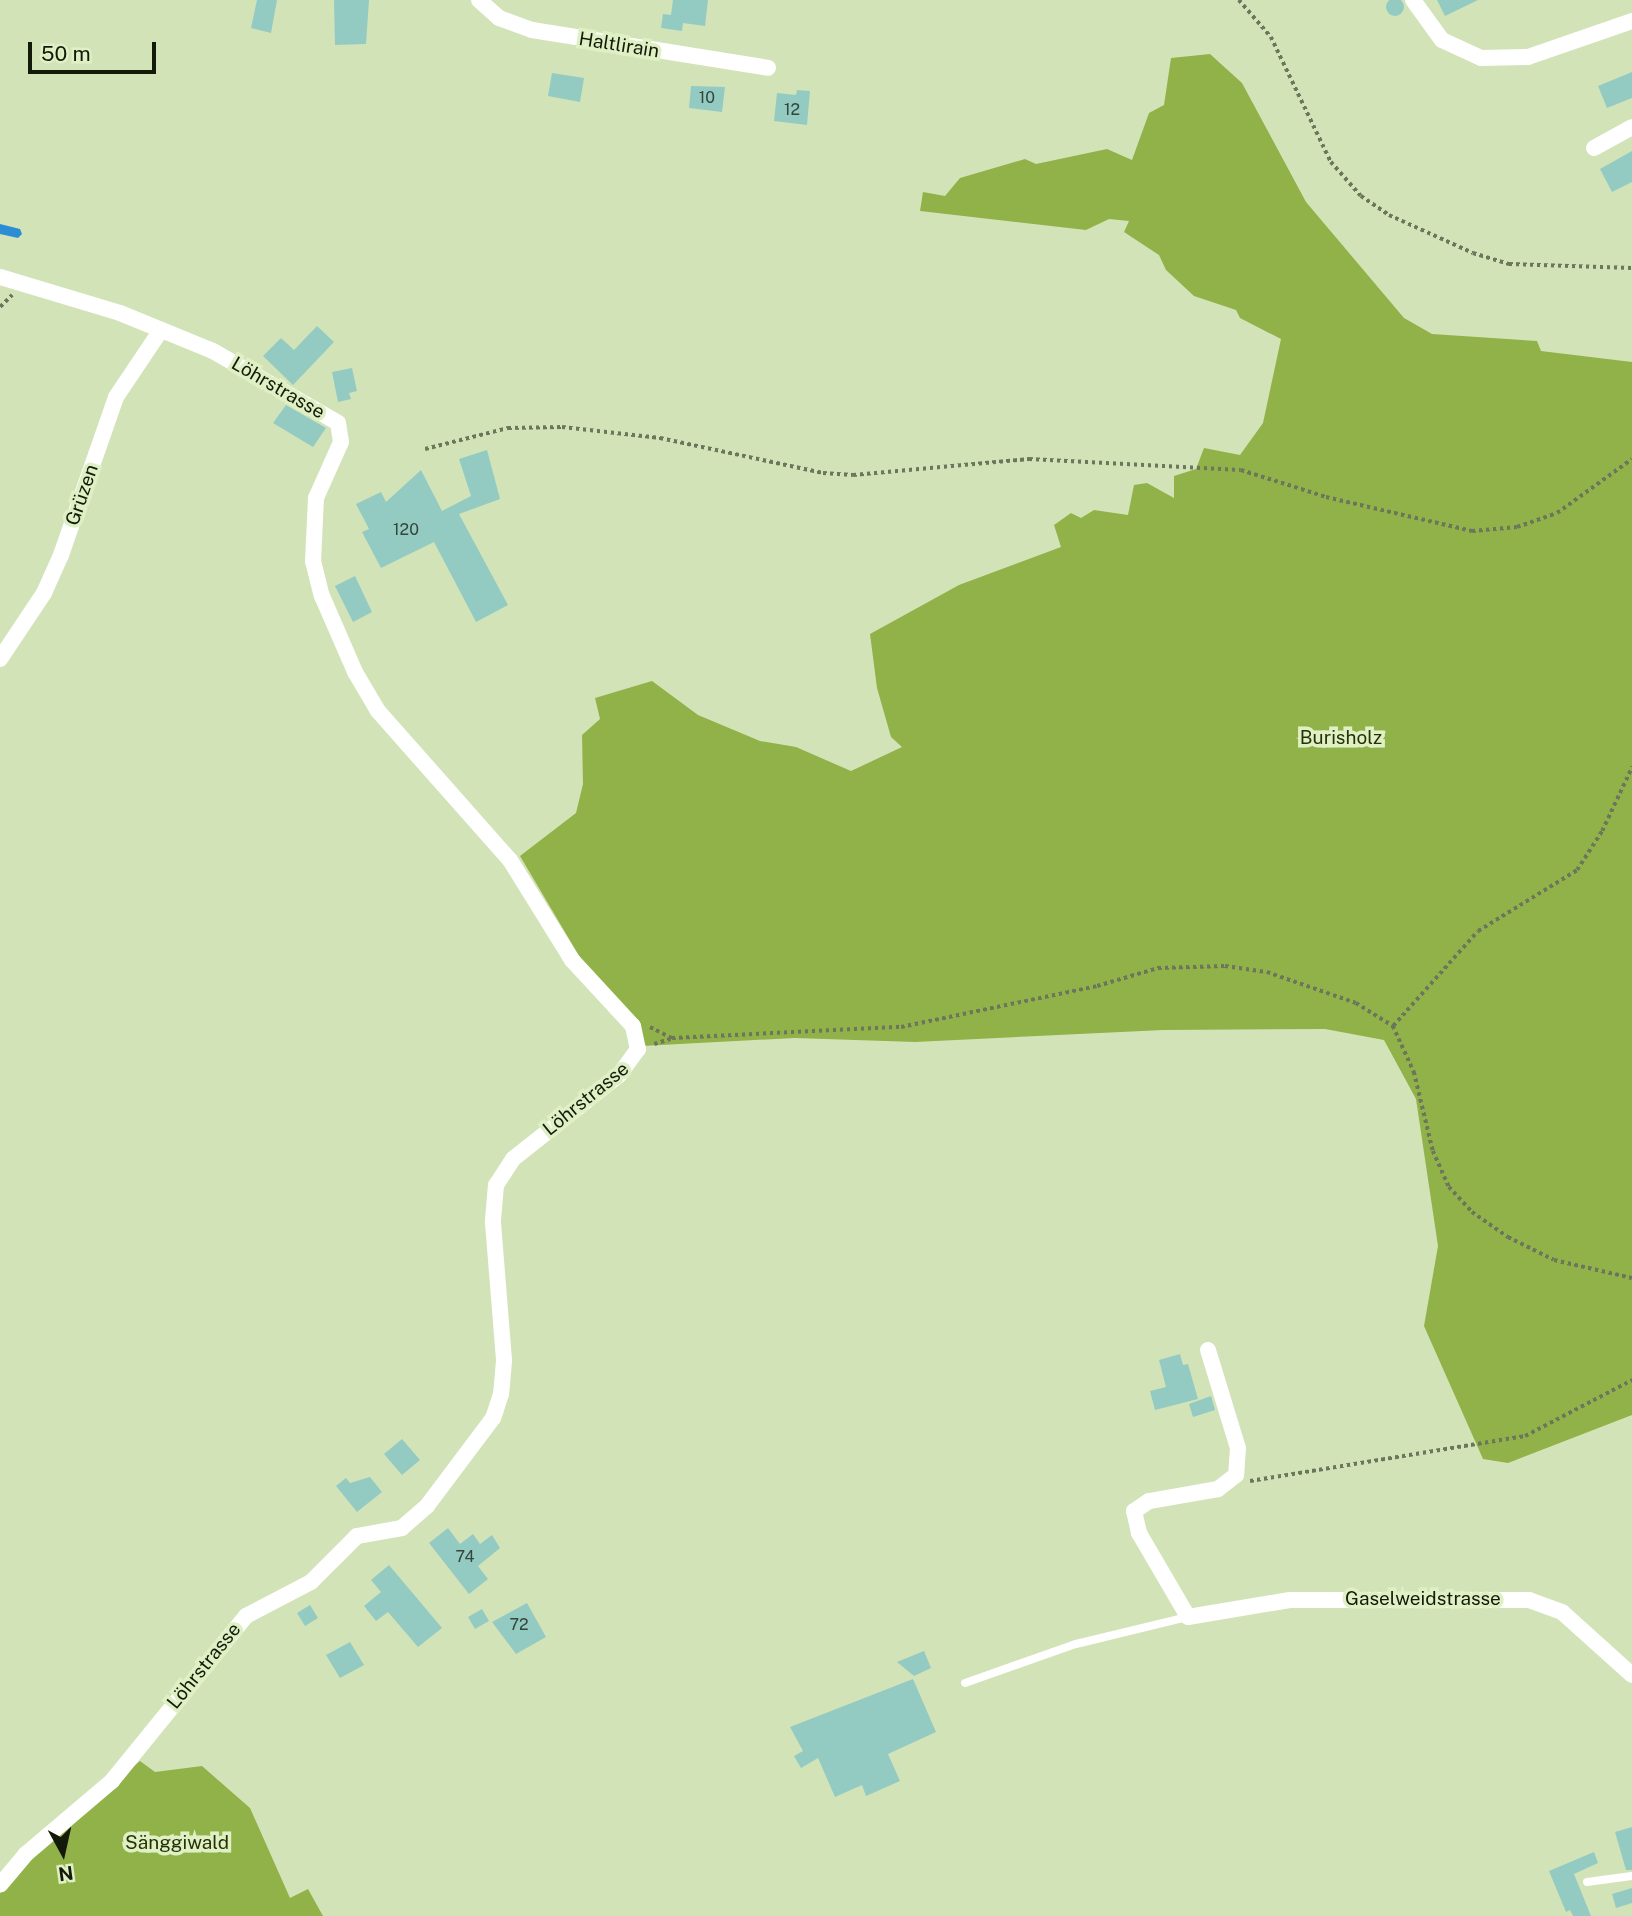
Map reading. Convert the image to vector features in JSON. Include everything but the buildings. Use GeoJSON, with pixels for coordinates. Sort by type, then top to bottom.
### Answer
{"type":"FeatureCollection","features":[{"type":"Feature","properties":{"kind":"street","name":"Haltlirain"},"geometry":{"type":"LineString","coordinates":[[479,0],[499,18],[533,30],[768,68]]}},
{"type":"Feature","properties":{"kind":"street"},"geometry":{"type":"LineString","coordinates":[[1413,0],[1441,40],[1481,58],[1528,57],[1632,21]]}},
{"type":"Feature","properties":{"kind":"street"},"geometry":{"type":"LineString","coordinates":[[1594,148],[1632,127]]}},
{"type":"Feature","properties":{"kind":"street","name":"Löhrstrasse"},"geometry":{"type":"LineString","coordinates":[[0,278],[161,330],[253,371],[338,423],[341,442],[316,498],[313,561],[322,596],[355,672],[378,711],[510,860],[572,960],[633,1026],[638,1049],[619,1074],[513,1159],[496,1185],[493,1223],[504,1361],[501,1394],[493,1418],[427,1506],[402,1528],[358,1536],[311,1582],[246,1616],[112,1781],[26,1854],[0,1885]]}},
{"type":"Feature","properties":{"kind":"street","name":"Grüzen"},"geometry":{"type":"LineString","coordinates":[[0,659],[44,593],[61,555],[116,397],[161,330]]}},
{"type":"Feature","properties":{"kind":"street"},"geometry":{"type":"LineString","coordinates":[[1188,1617],[1139,1533],[1134,1511],[1149,1501],[1224,1486],[1236,1475],[1239,1456],[1208,1350]]}},
{"type":"Feature","properties":{"kind":"street","name":"Gaselweidstrasse"},"geometry":{"type":"LineString","coordinates":[[1188,1617],[1290,1600],[1529,1600],[1562,1612],[1632,1675]]}},
{"type":"Feature","properties":{"kind":"lane","name":"Gaselweidstrasse"},"geometry":{"type":"LineString","coordinates":[[965,1683],[1100,1637],[1188,1617]]}},
{"type":"Feature","properties":{"kind":"lane"},"geometry":{"type":"LineString","coordinates":[[1587,1882],[1632,1876]]}},
{"type":"Feature","properties":{"kind":"path"},"geometry":{"type":"LineString","coordinates":[[1239,0],[1271,37],[1331,162],[1362,196],[1389,215],[1473,253],[1509,264],[1632,268]]}},
{"type":"Feature","properties":{"kind":"path"},"geometry":{"type":"LineString","coordinates":[[425,449],[508,428],[562,427],[660,438],[823,473],[853,475],[1029,459],[1241,470],[1326,496],[1472,531],[1517,527],[1557,513],[1632,459]]}},
{"type":"Feature","properties":{"kind":"path"},"geometry":{"type":"LineString","coordinates":[[1393,1026],[1478,930],[1577,870],[1602,831],[1632,767]]}},
{"type":"Feature","properties":{"kind":"path"},"geometry":{"type":"LineString","coordinates":[[647,1026],[672,1038],[901,1027],[1180,966],[1225,966],[1305,982],[1356,1003],[1393,1026],[1414,1072],[1433,1151],[1460,1201],[1530,1249],[1596,1272],[1632,1278]]}},
{"type":"Feature","properties":{"kind":"path"},"geometry":{"type":"LineString","coordinates":[[1224,1486],[1525,1436],[1632,1381]]}},
{"type":"Feature","properties":{"kind":"green space","name":"Burisholz"},"geometry":{"type":"Polygon","coordinates":[[[1210,54],[1242,83],[1306,202],[1404,318],[1432,334],[1537,341],[1541,351],[1632,362],[1632,1415],[1508,1463],[1483,1459],[1424,1326],[1438,1246],[1416,1099],[1384,1040],[1325,1029],[1163,1030],[915,1042],[795,1038],[642,1046],[601,993],[520,856],[576,813],[583,784],[582,735],[600,719],[595,698],[652,681],[698,715],[760,741],[796,747],[851,771],[902,747],[891,737],[877,688],[870,634],[959,585],[1061,547],[1054,525],[1071,513],[1081,518],[1094,510],[1128,515],[1134,485],[1147,483],[1174,498],[1174,476],[1196,469],[1204,448],[1240,455],[1263,423],[1281,339],[1240,318],[1236,310],[1194,296],[1166,270],[1159,255],[1124,232],[1129,221],[1109,219],[1086,230],[920,211],[923,192],[945,196],[960,178],[1025,159],[1036,164],[1107,149],[1132,160],[1149,113],[1164,105],[1171,58],[1210,54]]]}},
{"type":"Feature","properties":{"kind":"green space","name":"Sänggiwald"},"geometry":{"type":"Polygon","coordinates":[[[140,1761],[155,1772],[202,1766],[250,1808],[290,1898],[308,1889],[323,1916],[0,1916],[0,1878],[140,1761]]]}},
{"type":"Feature","properties":{"kind":"water"},"geometry":{"type":"Polygon","coordinates":[[[0,224],[20,229],[22,234],[18,238],[0,234],[0,224]]]}}]}
